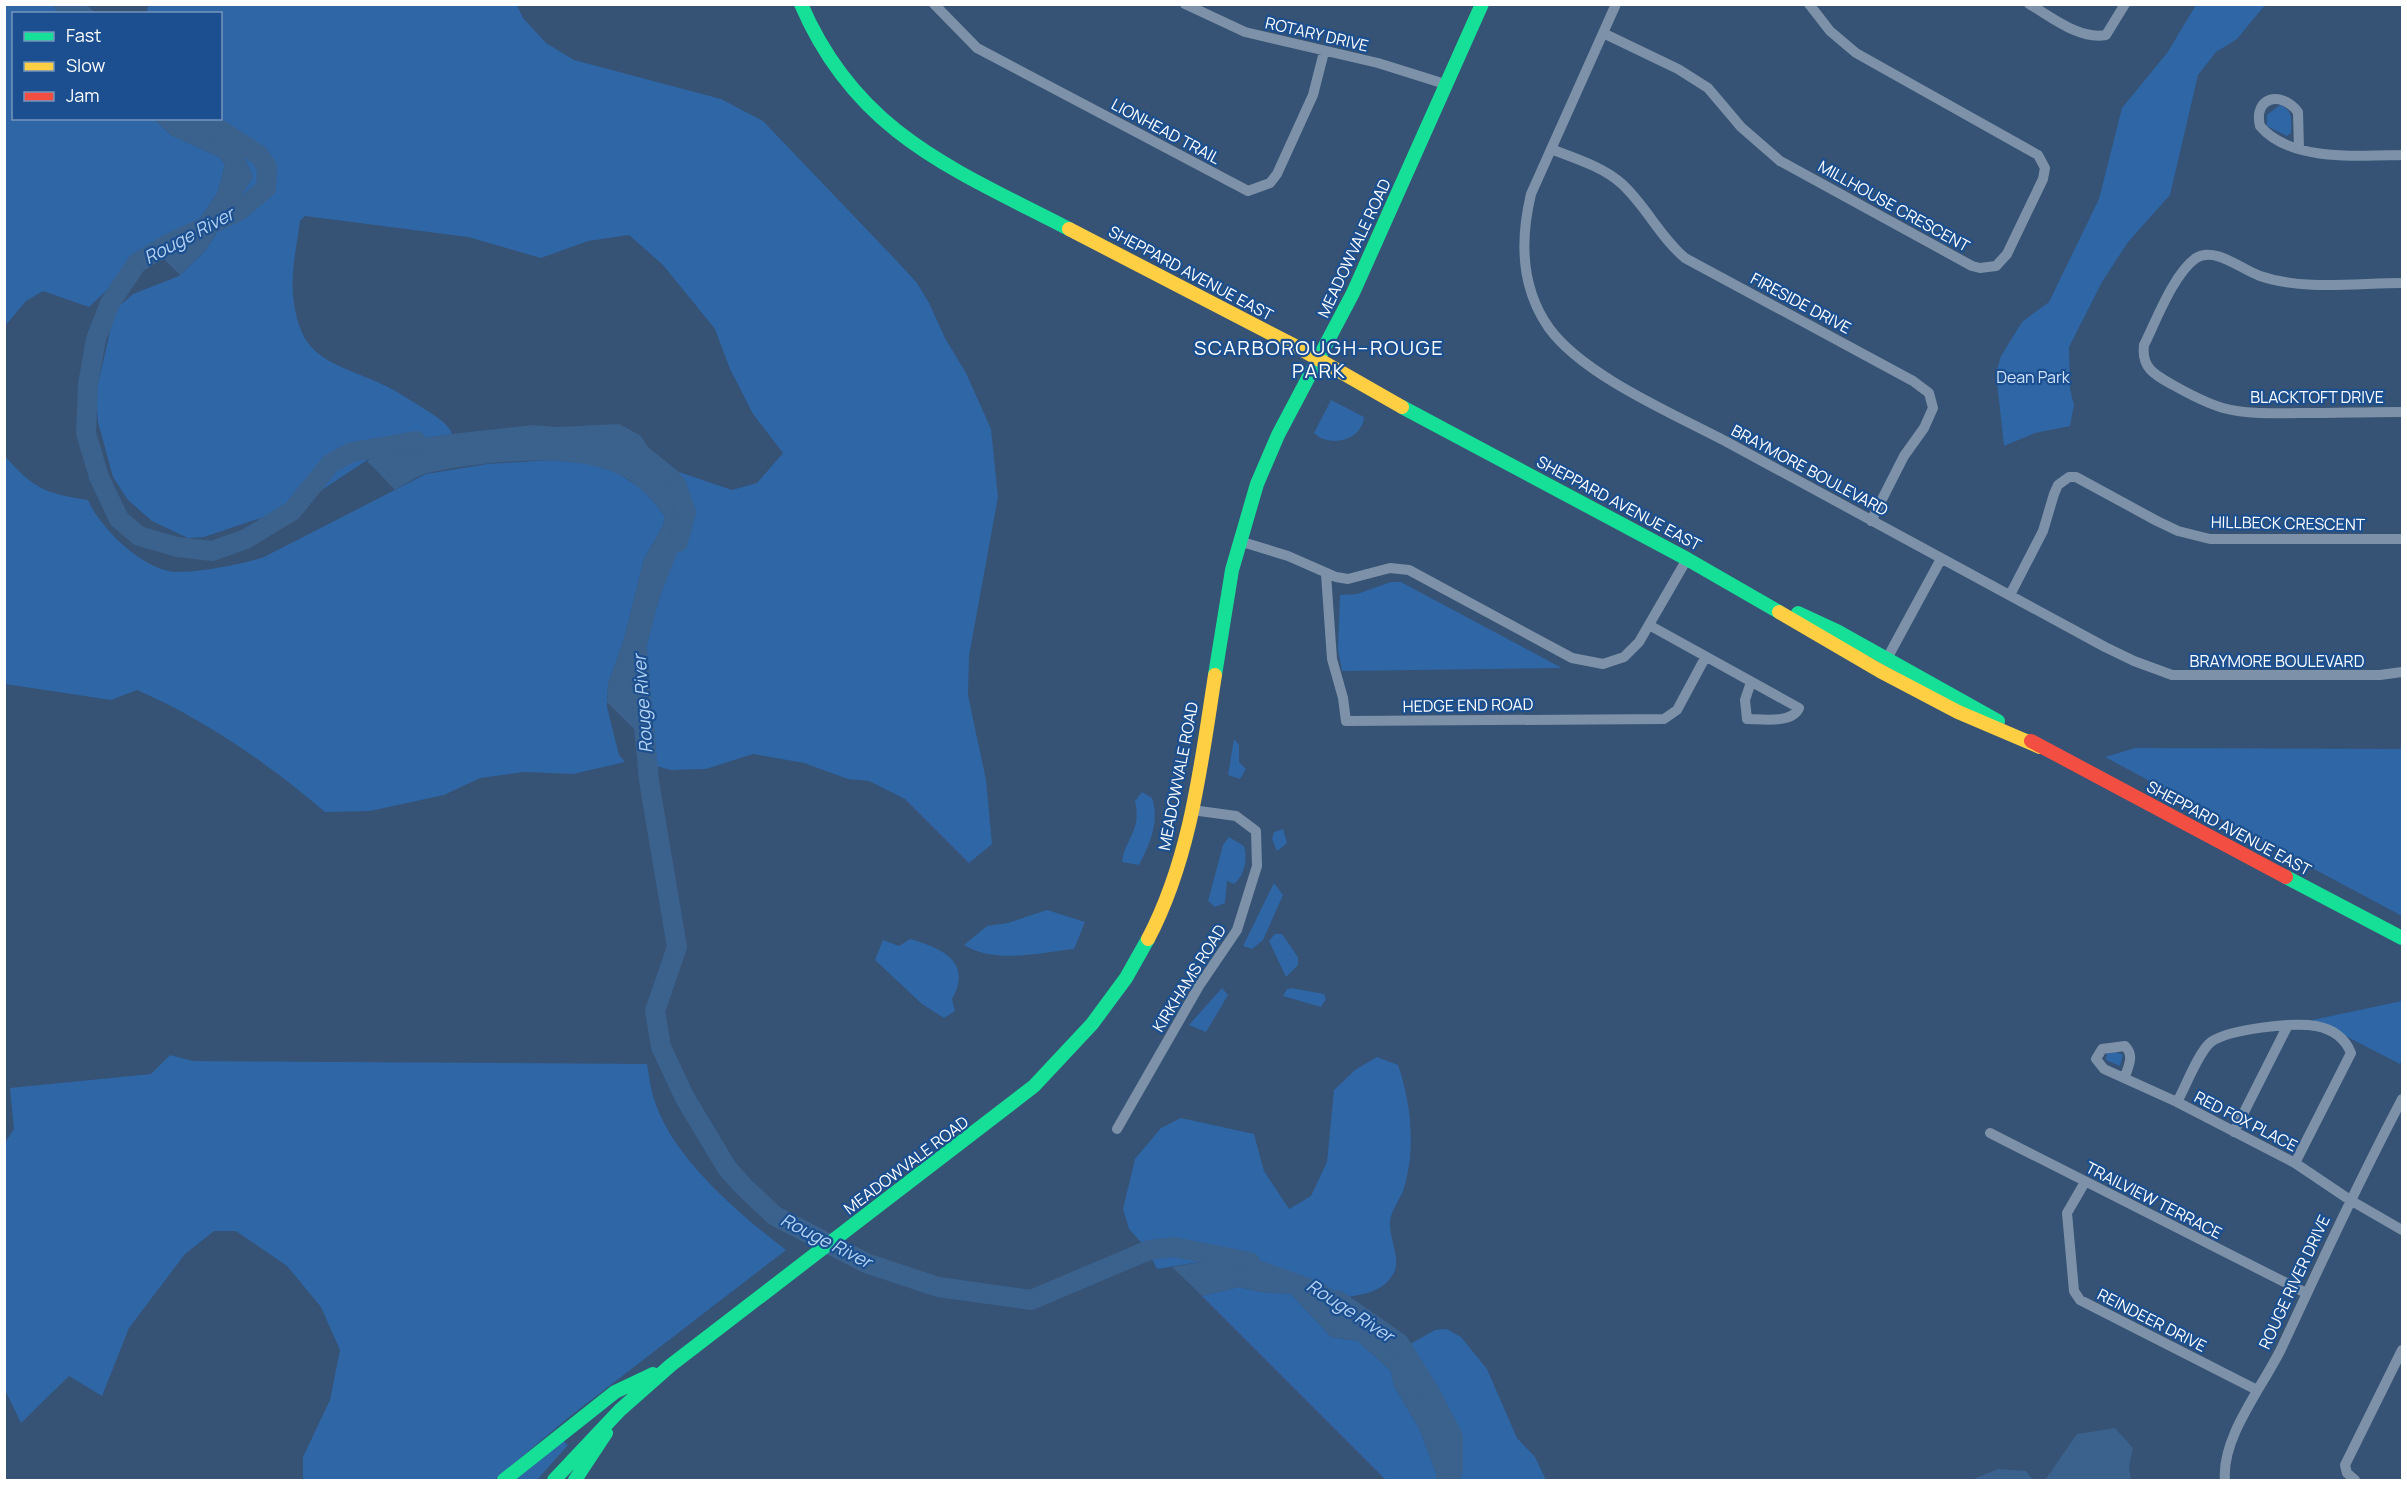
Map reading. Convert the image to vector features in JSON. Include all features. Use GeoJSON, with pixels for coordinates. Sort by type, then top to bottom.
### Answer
{"type":"FeatureCollection","features":[{"type":"Feature","properties":{"kind":"main road","name":"SHEPPARD AVENUE EAST"},"geometry":{"type":"LineString","coordinates":[[801,4],[824,54],[842,79],[877,117],[916,147],[1739,587],[1880,671],[1958,712],[2040,747]]}},
{"type":"Feature","properties":{"kind":"main road","name":"MEADOWVALE ROAD"},"geometry":{"type":"LineString","coordinates":[[554,1480],[620,1410],[672,1365],[1034,1086],[1100,1016],[1133,965],[1166,902],[1192,810],[1227,596],[1239,541],[1260,476],[1355,289],[1482,4]]}},
{"type":"Feature","properties":{"kind":"main road","name":"SHEPPARD AVENUE EAST"},"geometry":{"type":"LineString","coordinates":[[1739,587],[1837,631],[1966,701],[2040,747],[2403,938]]}},
{"type":"Feature","properties":{"kind":"main road"},"geometry":{"type":"LineString","coordinates":[[504,1480],[615,1392],[672,1365]]}},
{"type":"Feature","properties":{"kind":"main road"},"geometry":{"type":"LineString","coordinates":[[575,1480],[620,1410]]}},
{"type":"Feature","properties":{"kind":"street","name":"LIONHEAD TRAIL"},"geometry":{"type":"LineString","coordinates":[[934,4],[977,48],[1248,191],[1270,183],[1277,174],[1313,95],[1324,52]]}},
{"type":"Feature","properties":{"kind":"street","name":"ROTARY DRIVE"},"geometry":{"type":"LineString","coordinates":[[1185,4],[1245,32],[1387,66],[1445,84]]}},
{"type":"Feature","properties":{"kind":"street","name":"BRAYMORE BOULEVARD"},"geometry":{"type":"LineString","coordinates":[[1616,4],[1531,194],[1523,248],[1530,290],[1548,327],[1564,345],[1605,376],[2134,661],[2172,675],[2380,675],[2403,672]]}},
{"type":"Feature","properties":{"kind":"street","name":"MILLHOUSE CRESCENT"},"geometry":{"type":"LineString","coordinates":[[1603,33],[1678,69],[1708,88],[1749,134],[1780,161],[1972,266],[1980,268],[1996,266],[2007,254],[2043,179],[2045,168],[2038,154],[1856,53],[1830,31],[1809,4]]}},
{"type":"Feature","properties":{"kind":"street"},"geometry":{"type":"LineString","coordinates":[[2029,4],[2081,33],[2096,37],[2106,35],[2125,4]]}},
{"type":"Feature","properties":{"kind":"street"},"geometry":{"type":"LineString","coordinates":[[2299,149],[2298,112],[2285,100],[2273,98],[2266,102],[2259,114],[2260,126],[2281,144],[2299,149],[2351,156],[2403,155]]}},
{"type":"Feature","properties":{"kind":"street","name":"FIRESIDE DRIVE"},"geometry":{"type":"LineString","coordinates":[[1551,149],[1602,171],[1623,185],[1657,230],[1685,258],[1913,381],[1929,393],[1933,408],[1928,420],[1904,456],[1871,520]]}},
{"type":"Feature","properties":{"kind":"street","name":"BLACKTOFT DRIVE"},"geometry":{"type":"LineString","coordinates":[[2403,283],[2291,283],[2259,275],[2221,258],[2201,256],[2189,264],[2174,287],[2144,345],[2142,355],[2144,363],[2151,371],[2209,404],[2225,409],[2265,414],[2403,412]]}},
{"type":"Feature","properties":{"kind":"street","name":"HILLBECK CRESCENT"},"geometry":{"type":"LineString","coordinates":[[2010,595],[2043,531],[2058,485],[2069,477],[2076,477],[2178,531],[2210,539],[2403,539]]}},
{"type":"Feature","properties":{"kind":"street"},"geometry":{"type":"LineString","coordinates":[[1239,541],[1288,556],[1326,573],[1348,579],[1390,568],[1409,570],[1572,658],[1586,663],[1603,664],[1624,657],[1639,642],[1687,559]]}},
{"type":"Feature","properties":{"kind":"street"},"geometry":{"type":"LineString","coordinates":[[1880,671],[1941,559]]}},
{"type":"Feature","properties":{"kind":"street","name":"HEDGE END ROAD"},"geometry":{"type":"LineString","coordinates":[[1326,573],[1332,659],[1343,698],[1346,721],[1664,719],[1677,710],[1706,657]]}},
{"type":"Feature","properties":{"kind":"street"},"geometry":{"type":"LineString","coordinates":[[1649,625],[1798,708],[1796,713],[1789,718],[1747,719],[1745,700],[1751,682]]}},
{"type":"Feature","properties":{"kind":"street","name":"KIRKHAMS ROAD"},"geometry":{"type":"LineString","coordinates":[[1117,1129],[1199,986],[1237,930],[1257,866],[1256,831],[1236,816],[1192,810]]}},
{"type":"Feature","properties":{"kind":"street"},"geometry":{"type":"LineString","coordinates":[[2177,1102],[2208,1044],[2224,1034],[2288,1027],[2315,1026],[2327,1030],[2346,1041],[2350,1053],[2295,1163]]}},
{"type":"Feature","properties":{"kind":"street"},"geometry":{"type":"LineString","coordinates":[[2234,1132],[2288,1027]]}},
{"type":"Feature","properties":{"kind":"street","name":"RED FOX PLACE"},"geometry":{"type":"LineString","coordinates":[[2125,1077],[2295,1163],[2350,1200],[2403,1230]]}},
{"type":"Feature","properties":{"kind":"street","name":"ROUGE RIVER DRIVE"},"geometry":{"type":"LineString","coordinates":[[2225,1480],[2229,1448],[2257,1390],[2281,1349],[2350,1200],[2402,1100]]}},
{"type":"Feature","properties":{"kind":"street","name":"TRAILVIEW TERRACE"},"geometry":{"type":"LineString","coordinates":[[1990,1134],[2306,1293]]}},
{"type":"Feature","properties":{"kind":"street","name":"REINDEER DRIVE"},"geometry":{"type":"LineString","coordinates":[[2085,1182],[2067,1214],[2073,1282],[2080,1300],[2257,1390]]}},
{"type":"Feature","properties":{"kind":"street"},"geometry":{"type":"LineString","coordinates":[[2355,1480],[2347,1473],[2345,1465],[2403,1350]]}},
{"type":"Feature","properties":{"kind":"green space"},"geometry":{"type":"Polygon","coordinates":[[[5,5],[52,5],[58,12],[12,12],[12,120],[155,120],[171,135],[219,157],[225,164],[218,192],[190,233],[167,258],[121,277],[89,307],[43,291],[26,301],[5,326],[5,5]]]}},
{"type":"Feature","properties":{"kind":"green space"},"geometry":{"type":"Polygon","coordinates":[[[149,5],[517,5],[523,18],[546,43],[574,60],[721,99],[763,121],[917,283],[966,373],[991,429],[998,497],[969,656],[968,695],[986,780],[992,844],[969,863],[905,799],[869,781],[848,779],[804,763],[753,754],[706,769],[670,770],[657,766],[634,703],[634,694],[656,608],[677,550],[684,522],[685,506],[679,472],[732,490],[757,483],[783,453],[753,414],[730,369],[715,329],[663,265],[629,235],[588,241],[541,258],[468,237],[305,216],[300,221],[293,294],[297,317],[311,347],[335,364],[386,386],[406,398],[441,420],[452,434],[393,443],[299,505],[204,537],[188,538],[152,521],[128,500],[113,477],[98,422],[96,393],[115,310],[133,294],[179,276],[205,251],[253,177],[236,139],[208,120],[222,120],[222,12],[146,12],[149,5]]]}},
{"type":"Feature","properties":{"kind":"green space","name":"Dean Park"},"geometry":{"type":"Polygon","coordinates":[[[2196,5],[2265,5],[2237,39],[2216,52],[2198,75],[2170,195],[2128,242],[2102,282],[2069,347],[2070,389],[2074,405],[2070,426],[2035,433],[2004,446],[1996,373],[2001,356],[2022,322],[2049,302],[2099,199],[2122,108],[2167,53],[2196,5]]]}},
{"type":"Feature","properties":{"kind":"green space"},"geometry":{"type":"Polygon","coordinates":[[[2280,105],[2288,110],[2291,116],[2291,133],[2287,136],[2267,126],[2267,115],[2280,105]]]}},
{"type":"Feature","properties":{"kind":"green space"},"geometry":{"type":"Polygon","coordinates":[[[1331,400],[1364,417],[1357,432],[1344,440],[1328,440],[1314,433],[1331,400]]]}},
{"type":"Feature","properties":{"kind":"green space"},"geometry":{"type":"Polygon","coordinates":[[[4,455],[41,488],[61,495],[88,500],[101,522],[133,553],[157,567],[177,572],[216,568],[264,557],[426,474],[488,464],[550,460],[591,464],[615,472],[644,490],[665,516],[663,526],[644,559],[624,639],[608,684],[607,707],[619,755],[625,762],[573,774],[524,772],[480,778],[444,795],[370,811],[325,812],[235,744],[187,715],[137,690],[111,700],[5,684],[4,455]]]}},
{"type":"Feature","properties":{"kind":"green space"},"geometry":{"type":"Polygon","coordinates":[[[1391,582],[1401,582],[1562,668],[1342,671],[1338,650],[1340,595],[1357,594],[1391,582]]]}},
{"type":"Feature","properties":{"kind":"green space"},"geometry":{"type":"Polygon","coordinates":[[[1234,739],[1239,745],[1239,762],[1246,769],[1240,779],[1228,775],[1234,739]]]}},
{"type":"Feature","properties":{"kind":"green space"},"geometry":{"type":"Polygon","coordinates":[[[2135,748],[2402,749],[2402,916],[2105,757],[2135,748]]]}},
{"type":"Feature","properties":{"kind":"green space"},"geometry":{"type":"Polygon","coordinates":[[[1142,792],[1152,798],[1155,815],[1150,841],[1139,865],[1122,862],[1135,827],[1137,811],[1135,801],[1142,792]]]}},
{"type":"Feature","properties":{"kind":"green space"},"geometry":{"type":"Polygon","coordinates":[[[1283,829],[1287,843],[1277,851],[1272,839],[1274,832],[1283,829]]]}},
{"type":"Feature","properties":{"kind":"green space"},"geometry":{"type":"Polygon","coordinates":[[[1229,837],[1244,846],[1246,856],[1244,867],[1234,884],[1227,881],[1225,903],[1215,907],[1208,901],[1223,845],[1229,837]]]}},
{"type":"Feature","properties":{"kind":"green space"},"geometry":{"type":"Polygon","coordinates":[[[1274,883],[1283,895],[1263,940],[1252,949],[1243,946],[1274,883]]]}},
{"type":"Feature","properties":{"kind":"green space"},"geometry":{"type":"Polygon","coordinates":[[[1047,910],[1085,922],[1074,949],[1032,955],[1003,956],[976,951],[964,945],[987,926],[1008,923],[1047,910]]]}},
{"type":"Feature","properties":{"kind":"green space"},"geometry":{"type":"Polygon","coordinates":[[[1275,934],[1282,934],[1298,957],[1298,965],[1286,977],[1269,941],[1275,934]]]}},
{"type":"Feature","properties":{"kind":"green space"},"geometry":{"type":"Polygon","coordinates":[[[910,939],[943,952],[956,966],[959,975],[958,986],[952,999],[955,1011],[944,1018],[922,1004],[875,960],[883,940],[899,946],[910,939]]]}},
{"type":"Feature","properties":{"kind":"green space"},"geometry":{"type":"Polygon","coordinates":[[[1222,988],[1228,995],[1206,1032],[1189,1025],[1222,988]]]}},
{"type":"Feature","properties":{"kind":"green space"},"geometry":{"type":"Polygon","coordinates":[[[1287,989],[1324,994],[1326,999],[1321,1007],[1283,996],[1287,989]]]}},
{"type":"Feature","properties":{"kind":"green space"},"geometry":{"type":"Polygon","coordinates":[[[2402,1001],[2402,1058],[2400,1064],[2330,1028],[2303,1022],[2402,1001]]]}},
{"type":"Feature","properties":{"kind":"green space"},"geometry":{"type":"Polygon","coordinates":[[[2113,1051],[2123,1055],[2120,1066],[2106,1060],[2107,1054],[2113,1051]]]}},
{"type":"Feature","properties":{"kind":"green space"},"geometry":{"type":"Polygon","coordinates":[[[170,1055],[193,1061],[647,1064],[652,1092],[674,1140],[708,1182],[727,1201],[786,1250],[569,1417],[494,1480],[303,1480],[303,1457],[330,1400],[340,1350],[321,1307],[287,1266],[236,1231],[214,1231],[185,1254],[129,1328],[102,1396],[69,1376],[21,1423],[5,1390],[4,1144],[14,1129],[10,1088],[151,1074],[170,1055]]]}},
{"type":"Feature","properties":{"kind":"green space"},"geometry":{"type":"Polygon","coordinates":[[[1377,1057],[1398,1065],[1409,1110],[1411,1142],[1408,1173],[1390,1222],[1396,1263],[1388,1282],[1371,1292],[1344,1298],[1321,1282],[1230,1257],[1157,1269],[1147,1249],[1129,1229],[1123,1209],[1135,1159],[1161,1128],[1181,1118],[1254,1134],[1264,1171],[1289,1209],[1311,1196],[1327,1162],[1334,1090],[1355,1070],[1377,1057]]]}},
{"type":"Feature","properties":{"kind":"green space"},"geometry":{"type":"Polygon","coordinates":[[[1239,1287],[1261,1292],[1291,1294],[1331,1337],[1358,1341],[1391,1371],[1394,1386],[1419,1428],[1436,1473],[1436,1480],[1386,1480],[1202,1296],[1239,1287]]]}},
{"type":"Feature","properties":{"kind":"green space"},"geometry":{"type":"Polygon","coordinates":[[[1447,1329],[1461,1337],[1487,1369],[1517,1438],[1535,1457],[1546,1480],[1457,1480],[1443,1424],[1431,1390],[1414,1361],[1403,1348],[1435,1330],[1447,1329]]]}},
{"type":"Feature","properties":{"kind":"green space"},"geometry":{"type":"Polygon","coordinates":[[[563,1441],[568,1445],[537,1480],[515,1480],[563,1441]]]}},
{"type":"Feature","properties":{"kind":"water"},"geometry":{"type":"Polygon","coordinates":[[[52,5],[87,5],[94,12],[58,12],[52,5]]]}},
{"type":"Feature","properties":{"kind":"water","name":"Rouge River"},"geometry":{"type":"Polygon","coordinates":[[[155,120],[208,120],[236,139],[253,177],[205,251],[180,275],[164,259],[190,233],[218,192],[225,164],[219,157],[171,135],[155,120]]]}},
{"type":"Feature","properties":{"kind":"water"},"geometry":{"type":"Polygon","coordinates":[[[619,424],[640,435],[648,447],[679,472],[686,492],[683,538],[660,596],[634,694],[634,703],[648,743],[607,702],[608,684],[624,639],[644,559],[663,526],[665,516],[648,496],[629,480],[613,472],[572,462],[548,461],[471,465],[448,469],[424,474],[395,490],[367,461],[393,443],[452,434],[533,425],[557,427],[619,424]]]}},
{"type":"Feature","properties":{"kind":"water","name":"Rouge River"},"geometry":{"type":"Polygon","coordinates":[[[1231,1257],[1253,1258],[1321,1282],[1344,1298],[1369,1325],[1411,1356],[1429,1387],[1457,1480],[1436,1480],[1436,1473],[1419,1428],[1394,1386],[1391,1371],[1358,1341],[1331,1337],[1291,1294],[1261,1292],[1239,1287],[1202,1296],[1172,1267],[1231,1257]]]}},
{"type":"Feature","properties":{"kind":"water"},"geometry":{"type":"Polygon","coordinates":[[[2115,1428],[2133,1448],[2129,1467],[2131,1480],[2045,1480],[2077,1434],[2115,1428]]]}},
{"type":"Feature","properties":{"kind":"water"},"geometry":{"type":"Polygon","coordinates":[[[1998,1469],[2026,1471],[2033,1480],[1971,1480],[1998,1469]]]}},
{"type":"Feature","properties":{"kind":"waterway","name":"Rouge River"},"geometry":{"type":"LineString","coordinates":[[205,120],[259,155],[267,167],[266,188],[239,211],[170,243],[137,263],[110,303],[96,339],[88,384],[86,433],[99,477],[119,519],[139,536],[177,547],[212,551],[246,539],[292,511],[331,463],[352,452],[416,441]]}},
{"type":"Feature","properties":{"kind":"waterway","name":"Rouge River"},"geometry":{"type":"LineString","coordinates":[[676,484],[686,512],[678,542]]}},
{"type":"Feature","properties":{"kind":"waterway","name":"Rouge River"},"geometry":{"type":"LineString","coordinates":[[637,649],[649,781],[677,947],[655,1011],[661,1047],[685,1098],[727,1168],[743,1186],[775,1216],[866,1263],[938,1287],[1031,1300],[1149,1250],[1174,1247],[1250,1262]]}},
{"type":"Feature","properties":{"kind":"waterway","name":"Rouge River"},"geometry":{"type":"LineString","coordinates":[[1337,1300],[1399,1343],[1429,1391],[1453,1437],[1453,1471],[1449,1480]]}},
{"type":"Feature","properties":{"kind":"traffic: fast"},"geometry":{"type":"LineString","coordinates":[[801,4],[824,48],[850,85],[879,116],[912,142],[948,165],[1069,229]]}},
{"type":"Feature","properties":{"kind":"traffic: fast"},"geometry":{"type":"LineString","coordinates":[[1215,675],[1232,570],[1257,484],[1278,435],[1353,293],[1482,4]]}},
{"type":"Feature","properties":{"kind":"traffic: fast"},"geometry":{"type":"LineString","coordinates":[[1402,407],[1687,559],[1779,612]]}},
{"type":"Feature","properties":{"kind":"traffic: fast"},"geometry":{"type":"LineString","coordinates":[[1798,613],[1837,631],[1998,721]]}},
{"type":"Feature","properties":{"kind":"traffic: fast"},"geometry":{"type":"LineString","coordinates":[[2286,877],[2402,938]]}},
{"type":"Feature","properties":{"kind":"traffic: fast"},"geometry":{"type":"LineString","coordinates":[[554,1480],[620,1410],[671,1365],[1034,1086],[1092,1024],[1126,978],[1148,939]]}},
{"type":"Feature","properties":{"kind":"traffic: fast"},"geometry":{"type":"LineString","coordinates":[[504,1480],[615,1392],[653,1374]]}},
{"type":"Feature","properties":{"kind":"traffic: fast"},"geometry":{"type":"LineString","coordinates":[[575,1480],[606,1433]]}},
{"type":"Feature","properties":{"kind":"traffic: slow"},"geometry":{"type":"LineString","coordinates":[[1069,229],[1297,347],[1402,407]]}},
{"type":"Feature","properties":{"kind":"traffic: slow"},"geometry":{"type":"LineString","coordinates":[[1779,612],[1880,671],[1958,712],[2040,747]]}},
{"type":"Feature","properties":{"kind":"traffic: slow"},"geometry":{"type":"LineString","coordinates":[[1148,939],[1163,908],[1184,843],[1199,776],[1215,675]]}},
{"type":"Feature","properties":{"kind":"traffic: jam"},"geometry":{"type":"LineString","coordinates":[[2031,741],[2286,877]]}},
{"type":"Feature","properties":{"kind":"district","name":"SCARBOROUGH–ROUGE PARK"},"geometry":{"type":"Point","coordinates":[1319,360]}}]}
